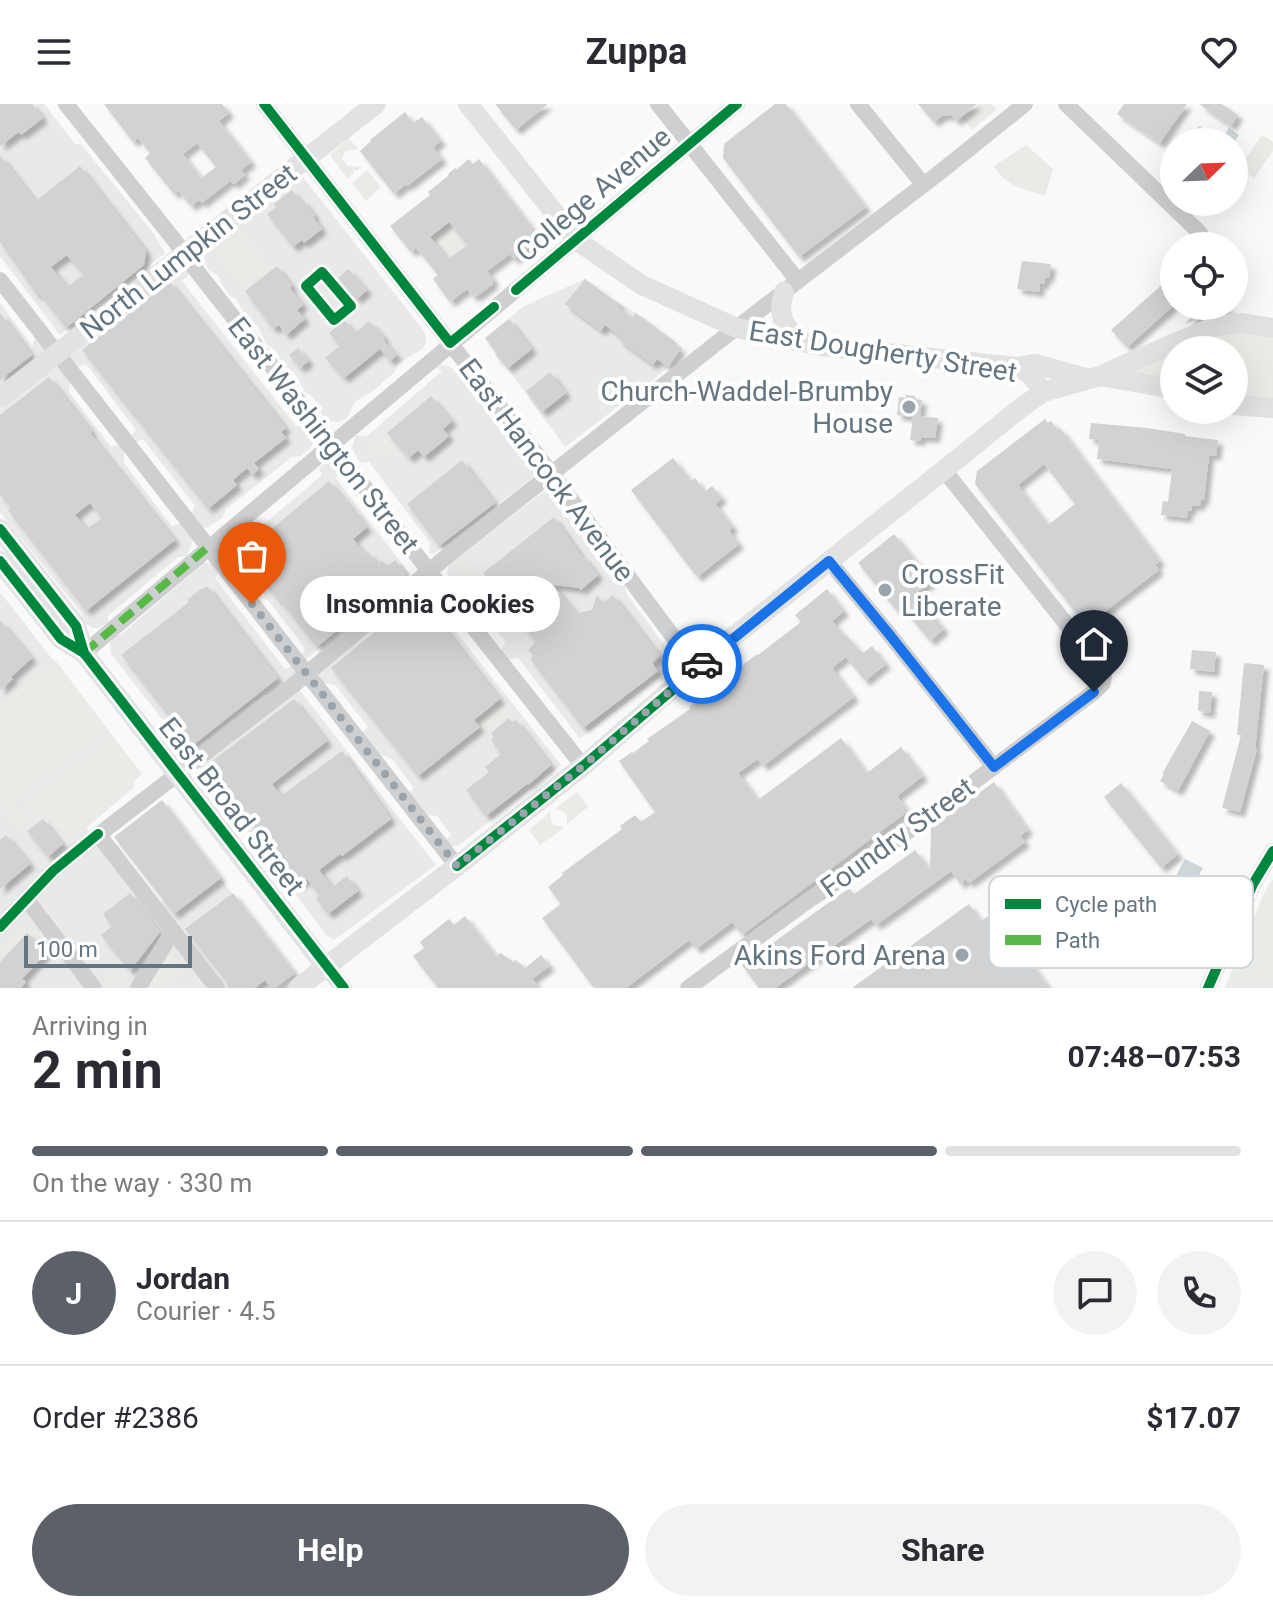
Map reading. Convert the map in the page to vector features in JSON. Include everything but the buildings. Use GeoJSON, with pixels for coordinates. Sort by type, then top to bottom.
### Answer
{"type":"FeatureCollection","features":[{"type":"Feature","properties":{"kind":"main road","name":"North Lumpkin Street"},"geometry":{"type":"LineString","coordinates":[[0,398],[376,104]]}},
{"type":"Feature","properties":{"kind":"main road","name":"East Dougherty Street"},"geometry":{"type":"LineString","coordinates":[[468,104],[576,240],[642,285],[737,328],[799,342],[1016,367],[1031,375],[1043,392]]}},
{"type":"Feature","properties":{"kind":"main road"},"geometry":{"type":"LineString","coordinates":[[791,286],[779,308],[780,315],[799,342]]}},
{"type":"Feature","properties":{"kind":"main road"},"geometry":{"type":"LineString","coordinates":[[298,988],[583,766],[718,649],[1043,392],[1094,377],[1216,326],[1242,323],[1273,328]]}},
{"type":"Feature","properties":{"kind":"main road"},"geometry":{"type":"LineString","coordinates":[[1016,367],[1035,364],[1160,387]]}},
{"type":"Feature","properties":{"kind":"main road"},"geometry":{"type":"LineString","coordinates":[[1248,406],[1273,408]]}},
{"type":"Feature","properties":{"kind":"main road","name":"East Broad Street"},"geometry":{"type":"LineString","coordinates":[[0,529],[76,626],[84,653],[326,967]]}},
{"type":"Feature","properties":{"kind":"main road","name":"East Broad Street"},"geometry":{"type":"LineString","coordinates":[[0,561],[61,639],[84,653]]}},
{"type":"Feature","properties":{"kind":"main road"},"geometry":{"type":"LineString","coordinates":[[324,988],[326,967]]}},
{"type":"Feature","properties":{"kind":"street","name":"East Washington Street"},"geometry":{"type":"LineString","coordinates":[[66,104],[583,766]]}},
{"type":"Feature","properties":{"kind":"street","name":"East Hancock Avenue"},"geometry":{"type":"LineString","coordinates":[[264,104],[552,474],[697,669]]}},
{"type":"Feature","properties":{"kind":"street"},"geometry":{"type":"LineString","coordinates":[[658,104],[791,286]]}},
{"type":"Feature","properties":{"kind":"street","name":"College Avenue"},"geometry":{"type":"LineString","coordinates":[[84,653],[737,104]]}},
{"type":"Feature","properties":{"kind":"street"},"geometry":{"type":"LineString","coordinates":[[858,104],[923,184]]}},
{"type":"Feature","properties":{"kind":"street"},"geometry":{"type":"LineString","coordinates":[[0,927],[53,871],[98,834],[307,674],[429,571],[1025,104]]}},
{"type":"Feature","properties":{"kind":"street"},"geometry":{"type":"LineString","coordinates":[[1066,104],[1199,232]]}},
{"type":"Feature","properties":{"kind":"street"},"geometry":{"type":"LineString","coordinates":[[0,280],[457,866]]}},
{"type":"Feature","properties":{"kind":"street","name":"Foundry Street"},"geometry":{"type":"LineString","coordinates":[[688,988],[868,861],[1053,724],[1103,683],[1104,676],[1098,664],[944,470]]}},
{"type":"Feature","properties":{"kind":"street"},"geometry":{"type":"LineString","coordinates":[[829,561],[994,767]]}},
{"type":"Feature","properties":{"kind":"street"},"geometry":{"type":"LineString","coordinates":[[98,834],[217,988]]}},
{"type":"Feature","properties":{"kind":"street"},"geometry":{"type":"LineString","coordinates":[[1253,884],[1273,851]]}},
{"type":"Feature","properties":{"kind":"street"},"geometry":{"type":"LineString","coordinates":[[27,900],[94,988]]}},
{"type":"Feature","properties":{"kind":"street"},"geometry":{"type":"LineString","coordinates":[[138,988],[173,931]]}},
{"type":"Feature","properties":{"kind":"street","name":"East Broad Street"},"geometry":{"type":"LineString","coordinates":[[326,967],[344,988]]}},
{"type":"Feature","properties":{"kind":"street"},"geometry":{"type":"LineString","coordinates":[[1208,988],[1217,968]]}},
{"type":"Feature","properties":{"kind":"shaded area"},"geometry":{"type":"Polygon","coordinates":[[[0,104],[44,104],[75,144],[81,144],[153,233],[165,253],[60,335],[0,256],[0,104]]]}},
{"type":"Feature","properties":{"kind":"shaded area"},"geometry":{"type":"Polygon","coordinates":[[[979,104],[992,104],[997,109],[972,130],[962,118],[979,104]]]}},
{"type":"Feature","properties":{"kind":"shaded area"},"geometry":{"type":"Polygon","coordinates":[[[1262,135],[1273,142],[1273,151],[1254,178],[1248,174],[1248,155],[1262,135]]]}},
{"type":"Feature","properties":{"kind":"shaded area"},"geometry":{"type":"Polygon","coordinates":[[[349,138],[358,149],[345,151],[342,158],[348,166],[362,167],[356,171],[353,169],[354,173],[347,178],[330,155],[349,138]]]}},
{"type":"Feature","properties":{"kind":"shaded area"},"geometry":{"type":"Polygon","coordinates":[[[1026,145],[1053,169],[1045,196],[1009,182],[994,166],[1026,145]]]}},
{"type":"Feature","properties":{"kind":"shaded area"},"geometry":{"type":"Polygon","coordinates":[[[366,171],[381,187],[366,201],[352,183],[366,171]]]}},
{"type":"Feature","properties":{"kind":"shaded area"},"geometry":{"type":"Polygon","coordinates":[[[302,176],[424,331],[426,339],[422,349],[398,364],[395,372],[355,402],[347,418],[339,422],[323,416],[294,372],[284,365],[257,325],[230,296],[217,274],[209,271],[203,259],[204,250],[212,242],[218,241],[302,176]]]}},
{"type":"Feature","properties":{"kind":"shaded area"},"geometry":{"type":"Polygon","coordinates":[[[451,220],[453,228],[467,245],[448,259],[430,237],[451,220]]]}},
{"type":"Feature","properties":{"kind":"shaded area"},"geometry":{"type":"Polygon","coordinates":[[[239,228],[272,269],[245,291],[212,250],[239,228]]]}},
{"type":"Feature","properties":{"kind":"shaded area"},"geometry":{"type":"Polygon","coordinates":[[[180,268],[188,273],[182,281],[296,426],[306,426],[314,440],[311,448],[301,456],[292,457],[226,509],[222,518],[207,528],[201,527],[192,513],[195,506],[143,439],[136,442],[131,436],[136,430],[86,364],[77,367],[70,357],[70,352],[82,342],[86,344],[180,268]]]}},
{"type":"Feature","properties":{"kind":"shaded area"},"geometry":{"type":"Polygon","coordinates":[[[585,279],[683,348],[654,379],[565,447],[485,338],[524,306],[585,279]]]}},
{"type":"Feature","properties":{"kind":"shaded area"},"geometry":{"type":"Polygon","coordinates":[[[0,303],[32,346],[37,335],[46,349],[0,386],[0,303]]]}},
{"type":"Feature","properties":{"kind":"shaded area"},"geometry":{"type":"Polygon","coordinates":[[[1231,329],[1273,332],[1273,404],[1248,401],[1248,336],[1213,336],[1231,329]]]}},
{"type":"Feature","properties":{"kind":"shaded area"},"geometry":{"type":"Polygon","coordinates":[[[1160,356],[1160,381],[1122,371],[1160,356]]]}},
{"type":"Feature","properties":{"kind":"shaded area"},"geometry":{"type":"Polygon","coordinates":[[[440,365],[453,369],[534,475],[434,554],[429,553],[430,543],[369,462],[361,463],[352,448],[357,435],[366,437],[442,371],[435,367],[440,365]]]}},
{"type":"Feature","properties":{"kind":"shaded area"},"geometry":{"type":"Polygon","coordinates":[[[54,367],[59,368],[70,381],[69,392],[111,447],[120,444],[124,450],[124,463],[172,526],[181,523],[193,540],[187,556],[178,557],[108,616],[109,622],[99,628],[92,628],[79,619],[83,615],[0,512],[0,410],[54,367]]]}},
{"type":"Feature","properties":{"kind":"shaded area"},"geometry":{"type":"Polygon","coordinates":[[[380,434],[388,438],[395,448],[392,455],[375,459],[365,447],[380,434]]]}},
{"type":"Feature","properties":{"kind":"shaded area"},"geometry":{"type":"Polygon","coordinates":[[[331,462],[343,475],[335,477],[410,574],[306,659],[302,654],[305,648],[244,569],[234,569],[225,554],[245,527],[255,532],[322,475],[319,469],[331,462]]]}},
{"type":"Feature","properties":{"kind":"shaded area"},"geometry":{"type":"Polygon","coordinates":[[[543,492],[555,495],[554,500],[606,568],[610,567],[625,585],[625,592],[677,662],[582,737],[518,658],[508,660],[502,651],[506,643],[458,579],[452,582],[447,573],[449,564],[543,492]]]}},
{"type":"Feature","properties":{"kind":"shaded area"},"geometry":{"type":"Polygon","coordinates":[[[463,559],[488,592],[481,596],[456,564],[463,559]]]}},
{"type":"Feature","properties":{"kind":"shaded area"},"geometry":{"type":"Polygon","coordinates":[[[202,562],[212,564],[218,573],[215,578],[285,669],[292,666],[296,674],[271,695],[263,695],[194,749],[183,754],[179,751],[176,737],[111,654],[110,642],[202,562]]]}},
{"type":"Feature","properties":{"kind":"shaded area"},"geometry":{"type":"Polygon","coordinates":[[[420,586],[561,765],[454,846],[450,846],[446,839],[451,835],[437,816],[426,815],[409,793],[414,788],[392,759],[379,754],[362,733],[368,727],[335,685],[323,683],[319,676],[420,586]]]}},
{"type":"Feature","properties":{"kind":"shaded area"},"geometry":{"type":"Polygon","coordinates":[[[0,592],[142,774],[85,826],[152,910],[210,865],[295,973],[275,988],[0,988],[0,592]]]}},
{"type":"Feature","properties":{"kind":"shaded area"},"geometry":{"type":"Polygon","coordinates":[[[55,660],[109,731],[0,814],[0,704],[55,660]]]}},
{"type":"Feature","properties":{"kind":"shaded area"},"geometry":{"type":"Polygon","coordinates":[[[298,688],[436,865],[334,940],[327,936],[199,767],[298,688]]]}},
{"type":"Feature","properties":{"kind":"shaded area"},"geometry":{"type":"Polygon","coordinates":[[[500,699],[516,720],[512,722],[509,719],[486,736],[474,720],[500,699]]]}},
{"type":"Feature","properties":{"kind":"shaded area"},"geometry":{"type":"Polygon","coordinates":[[[112,735],[136,768],[134,787],[66,845],[46,820],[43,818],[37,822],[21,804],[112,735]]]}},
{"type":"Feature","properties":{"kind":"shaded area"},"geometry":{"type":"Polygon","coordinates":[[[577,792],[588,807],[567,824],[567,814],[556,808],[577,792]]]}},
{"type":"Feature","properties":{"kind":"shaded area"},"geometry":{"type":"Polygon","coordinates":[[[18,806],[33,824],[22,833],[7,815],[18,806]]]}},
{"type":"Feature","properties":{"kind":"shaded area"},"geometry":{"type":"Polygon","coordinates":[[[550,812],[552,824],[564,828],[540,845],[529,830],[550,812]]]}},
{"type":"Feature","properties":{"kind":"shaded area"},"geometry":{"type":"Polygon","coordinates":[[[1185,859],[1203,868],[1198,876],[1176,876],[1185,859]]]}},
{"type":"Feature","properties":{"kind":"shaded area"},"geometry":{"type":"Polygon","coordinates":[[[1273,879],[1273,988],[1225,988],[1233,968],[1253,968],[1253,920],[1273,879]]]}},
{"type":"Feature","properties":{"kind":"shaded area"},"geometry":{"type":"Polygon","coordinates":[[[25,926],[34,929],[59,960],[56,965],[44,956],[47,952],[27,934],[3,959],[0,956],[0,948],[17,929],[25,926]]]}},
{"type":"Feature","properties":{"kind":"shaded area"},"geometry":{"type":"Polygon","coordinates":[[[171,949],[176,949],[173,956],[183,969],[187,969],[161,988],[145,988],[171,949]]]}},
{"type":"Feature","properties":{"kind":"shaded area"},"geometry":{"type":"Polygon","coordinates":[[[117,965],[130,981],[126,988],[112,988],[102,975],[106,971],[109,974],[117,965]]]}},
{"type":"Feature","properties":{"kind":"marked path"},"geometry":{"type":"LineString","coordinates":[[84,653],[208,547]]}},
{"type":"Feature","properties":{"kind":"cycle path"},"geometry":{"type":"LineString","coordinates":[[264,104],[450,343],[494,307]]}},
{"type":"Feature","properties":{"kind":"cycle path"},"geometry":{"type":"LineString","coordinates":[[516,290],[737,104]]}},
{"type":"Feature","properties":{"kind":"cycle path"},"geometry":{"type":"LineString","coordinates":[[322,272],[351,306],[334,320],[306,286],[322,272]]}},
{"type":"Feature","properties":{"kind":"cycle path"},"geometry":{"type":"LineString","coordinates":[[0,529],[76,626],[84,653],[344,988]]}},
{"type":"Feature","properties":{"kind":"cycle path"},"geometry":{"type":"LineString","coordinates":[[0,561],[61,639],[84,653]]}},
{"type":"Feature","properties":{"kind":"cycle path"},"geometry":{"type":"LineString","coordinates":[[457,866],[583,766],[697,669]]}},
{"type":"Feature","properties":{"kind":"cycle path"},"geometry":{"type":"LineString","coordinates":[[0,927],[53,871],[98,834]]}},
{"type":"Feature","properties":{"kind":"cycle path"},"geometry":{"type":"LineString","coordinates":[[1253,884],[1273,851]]}},
{"type":"Feature","properties":{"kind":"cycle path"},"geometry":{"type":"LineString","coordinates":[[1208,988],[1217,968]]}},
{"type":"Feature","properties":{"kind":"way so far"},"geometry":{"type":"LineString","coordinates":[[252,604],[457,866],[583,766],[702,664]]}},
{"type":"Feature","properties":{"kind":"place","name":"Church-Waddel-Brumby House"},"geometry":{"type":"Point","coordinates":[909,407]}},
{"type":"Feature","properties":{"kind":"place","name":"CrossFit Liberate"},"geometry":{"type":"Point","coordinates":[885,590]}},
{"type":"Feature","properties":{"kind":"place","name":"Insomnia Cookies"},"geometry":{"type":"Point","coordinates":[252,604]}},
{"type":"Feature","properties":{"kind":"place","name":"Akins Ford Arena"},"geometry":{"type":"Point","coordinates":[962,955]}},
{"type":"Feature","properties":{"kind":"route"},"geometry":{"type":"LineString","coordinates":[[702,664],[829,561],[994,767],[1094,692]]}}]}
